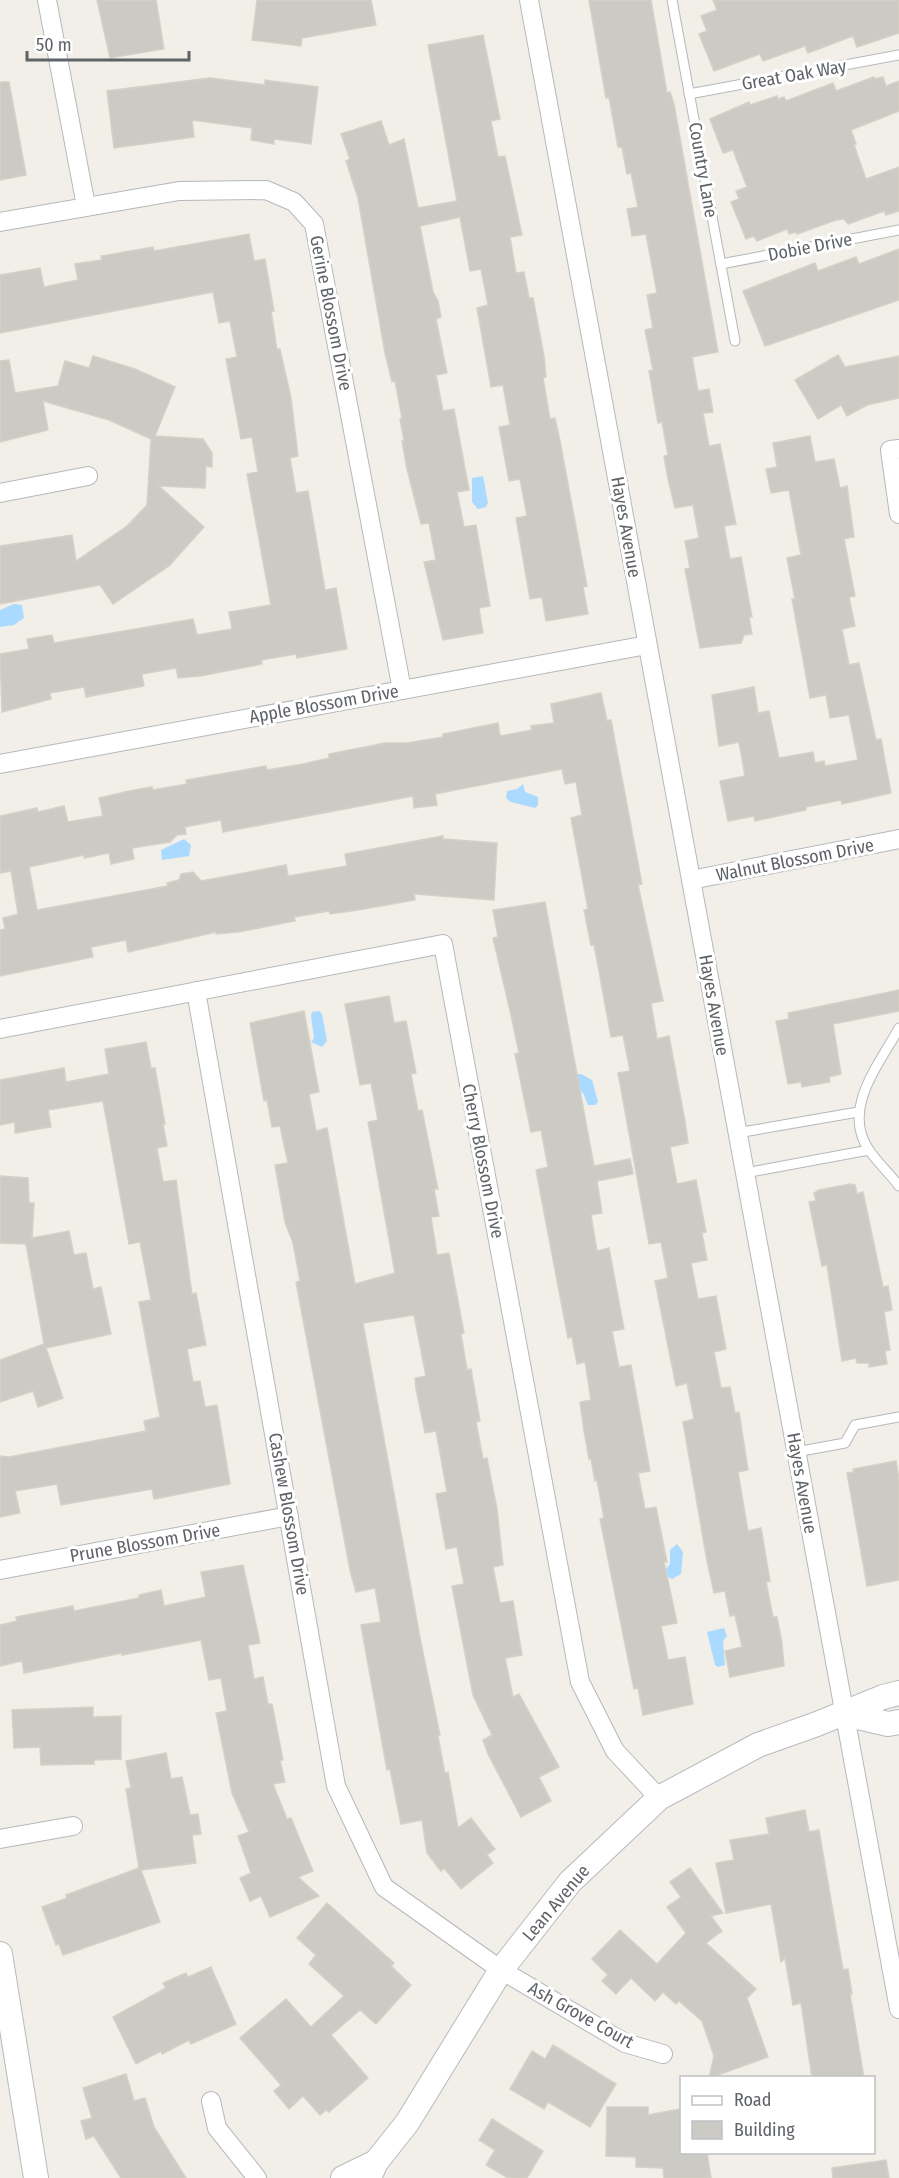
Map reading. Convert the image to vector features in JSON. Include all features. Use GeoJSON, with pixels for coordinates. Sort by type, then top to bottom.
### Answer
{"type":"FeatureCollection","features":[{"type":"Feature","properties":{"kind":"street"},"geometry":{"type":"LineString","coordinates":[[47,0],[86,206]]}},
{"type":"Feature","properties":{"kind":"street","name":"Hayes Avenue"},"geometry":{"type":"LineString","coordinates":[[529,0],[899,2009]]}},
{"type":"Feature","properties":{"kind":"street","name":"Gerine Blossom Drive"},"geometry":{"type":"LineString","coordinates":[[0,222],[179,191],[266,190],[294,202],[314,224],[402,690]]}},
{"type":"Feature","properties":{"kind":"street"},"geometry":{"type":"LineString","coordinates":[[894,450],[899,514]]}},
{"type":"Feature","properties":{"kind":"street"},"geometry":{"type":"LineString","coordinates":[[0,493],[88,476]]}},
{"type":"Feature","properties":{"kind":"street","name":"Apple Blossom Drive"},"geometry":{"type":"LineString","coordinates":[[0,764],[647,645]]}},
{"type":"Feature","properties":{"kind":"street","name":"Walnut Blossom Drive"},"geometry":{"type":"LineString","coordinates":[[691,880],[899,839]]}},
{"type":"Feature","properties":{"kind":"street","name":"Cherry Blossom Drive"},"geometry":{"type":"LineString","coordinates":[[0,1029],[443,944],[580,1682],[615,1751],[658,1798]]}},
{"type":"Feature","properties":{"kind":"street","name":"Cashew Blossom Drive"},"geometry":{"type":"LineString","coordinates":[[196,991],[336,1785],[384,1887],[501,1970]]}},
{"type":"Feature","properties":{"kind":"street","name":"Prune Blossom Drive"},"geometry":{"type":"LineString","coordinates":[[0,1570],[289,1516]]}},
{"type":"Feature","properties":{"kind":"street","name":"Lean Avenue"},"geometry":{"type":"LineString","coordinates":[[343,2178],[373,2170],[407,2123],[501,1970],[570,1882],[658,1798],[758,1745],[844,1714],[883,1697],[899,1694]]}},
{"type":"Feature","properties":{"kind":"street"},"geometry":{"type":"LineString","coordinates":[[844,1714],[888,1724],[899,1722]]}},
{"type":"Feature","properties":{"kind":"street"},"geometry":{"type":"LineString","coordinates":[[0,1839],[73,1826]]}},
{"type":"Feature","properties":{"kind":"street"},"geometry":{"type":"LineString","coordinates":[[0,1953],[6,2029],[36,2178]]}},
{"type":"Feature","properties":{"kind":"street","name":"Ash Grove Court"},"geometry":{"type":"LineString","coordinates":[[501,1970],[625,2043],[663,2054]]}},
{"type":"Feature","properties":{"kind":"street"},"geometry":{"type":"LineString","coordinates":[[211,2101],[217,2128],[257,2178]]}},
{"type":"Feature","properties":{"kind":"lane","name":"Country Lane"},"geometry":{"type":"LineString","coordinates":[[672,0],[735,341]]}},
{"type":"Feature","properties":{"kind":"lane","name":"Great Oak Way"},"geometry":{"type":"LineString","coordinates":[[689,94],[899,56]]}},
{"type":"Feature","properties":{"kind":"lane","name":"Dobie Drive"},"geometry":{"type":"LineString","coordinates":[[721,264],[899,231]]}},
{"type":"Feature","properties":{"kind":"lane"},"geometry":{"type":"LineString","coordinates":[[899,1028],[861,1098],[858,1112],[860,1127],[868,1150],[899,1186]]}},
{"type":"Feature","properties":{"kind":"lane"},"geometry":{"type":"LineString","coordinates":[[737,1133],[858,1112]]}},
{"type":"Feature","properties":{"kind":"lane"},"geometry":{"type":"LineString","coordinates":[[745,1173],[868,1150]]}},
{"type":"Feature","properties":{"kind":"lane"},"geometry":{"type":"LineString","coordinates":[[796,1452],[845,1443],[855,1425],[899,1417]]}},
{"type":"Feature","properties":{"kind":"water"},"geometry":{"type":"Polygon","coordinates":[[[483,476],[488,503],[486,507],[478,509],[472,502],[472,478],[483,476]]]}},
{"type":"Feature","properties":{"kind":"water"},"geometry":{"type":"Polygon","coordinates":[[[14,604],[22,605],[24,618],[14,625],[0,627],[0,610],[14,604]]]}},
{"type":"Feature","properties":{"kind":"water"},"geometry":{"type":"Polygon","coordinates":[[[523,784],[525,792],[538,797],[538,805],[535,808],[511,802],[506,798],[507,791],[517,789],[523,784]]]}},
{"type":"Feature","properties":{"kind":"water"},"geometry":{"type":"Polygon","coordinates":[[[184,839],[191,845],[189,856],[162,860],[161,850],[184,839]]]}},
{"type":"Feature","properties":{"kind":"water"},"geometry":{"type":"Polygon","coordinates":[[[319,1011],[322,1014],[327,1041],[322,1047],[311,1042],[314,1038],[312,1012],[319,1011]]]}},
{"type":"Feature","properties":{"kind":"water"},"geometry":{"type":"Polygon","coordinates":[[[581,1074],[592,1080],[598,1102],[595,1105],[588,1105],[583,1093],[574,1088],[569,1075],[581,1074]]]}},
{"type":"Feature","properties":{"kind":"water"},"geometry":{"type":"Polygon","coordinates":[[[677,1544],[683,1552],[681,1574],[672,1579],[668,1577],[666,1569],[670,1564],[670,1550],[677,1544]]]}},
{"type":"Feature","properties":{"kind":"water"},"geometry":{"type":"Polygon","coordinates":[[[724,1628],[727,1636],[723,1641],[725,1665],[718,1667],[715,1665],[707,1632],[724,1628]]]}},
{"type":"Feature","properties":{"kind":"building"},"geometry":{"type":"Polygon","coordinates":[[[97,0],[156,0],[164,49],[110,58],[97,0]]]}},
{"type":"Feature","properties":{"kind":"building"},"geometry":{"type":"Polygon","coordinates":[[[257,0],[371,0],[376,25],[302,38],[301,46],[252,40],[257,0]]]}},
{"type":"Feature","properties":{"kind":"building"},"geometry":{"type":"Polygon","coordinates":[[[589,0],[651,0],[667,93],[670,92],[674,104],[718,352],[692,357],[698,391],[709,389],[713,412],[703,413],[709,446],[720,444],[736,524],[724,526],[730,559],[741,557],[752,617],[749,617],[752,634],[744,635],[741,643],[700,648],[685,569],[690,568],[685,541],[699,538],[693,505],[675,508],[668,479],[664,456],[668,455],[662,422],[658,423],[649,371],[653,370],[645,330],[653,328],[647,295],[657,293],[646,234],[632,236],[627,209],[638,207],[631,173],[627,174],[622,147],[618,147],[609,97],[606,98],[589,0]]]}},
{"type":"Feature","properties":{"kind":"building"},"geometry":{"type":"Polygon","coordinates":[[[713,0],[899,0],[899,33],[857,47],[853,36],[808,53],[805,46],[763,61],[760,54],[714,71],[699,34],[707,31],[701,16],[717,10],[713,0]]]}},
{"type":"Feature","properties":{"kind":"building"},"geometry":{"type":"Polygon","coordinates":[[[483,35],[500,119],[491,121],[498,157],[505,156],[522,235],[510,237],[516,273],[524,272],[529,298],[533,298],[544,356],[546,377],[543,378],[550,419],[555,418],[560,441],[587,586],[583,587],[588,614],[546,621],[542,597],[530,599],[516,518],[527,516],[520,479],[509,481],[499,427],[510,425],[503,385],[491,387],[477,308],[488,305],[481,269],[470,271],[460,217],[420,226],[433,292],[438,301],[441,317],[436,319],[447,373],[436,375],[443,411],[454,409],[469,490],[457,492],[464,527],[476,525],[490,606],[479,608],[483,633],[443,640],[424,562],[436,560],[429,523],[421,524],[407,469],[402,441],[404,441],[400,419],[402,418],[395,381],[392,382],[385,353],[358,198],[346,161],[350,159],[341,134],[381,121],[389,145],[404,139],[418,208],[457,201],[428,45],[483,35]]]}},
{"type":"Feature","properties":{"kind":"building"},"geometry":{"type":"Polygon","coordinates":[[[874,77],[875,79],[883,77],[886,86],[899,81],[899,111],[851,130],[866,179],[899,167],[899,211],[886,215],[884,211],[848,224],[844,219],[836,220],[797,234],[796,232],[789,234],[787,229],[757,241],[754,236],[746,239],[731,202],[739,199],[736,191],[747,187],[733,150],[723,153],[710,119],[749,102],[750,105],[777,96],[778,99],[784,97],[786,101],[833,83],[836,91],[874,77]]]}},
{"type":"Feature","properties":{"kind":"building"},"geometry":{"type":"Polygon","coordinates":[[[210,78],[265,85],[265,80],[318,87],[311,144],[274,139],[274,144],[251,140],[252,128],[192,120],[194,137],[114,148],[107,91],[210,78]]]}},
{"type":"Feature","properties":{"kind":"building"},"geometry":{"type":"Polygon","coordinates":[[[0,82],[9,82],[26,175],[0,180],[0,82]]]}},
{"type":"Feature","properties":{"kind":"building"},"geometry":{"type":"Polygon","coordinates":[[[249,234],[254,261],[265,259],[274,311],[271,311],[277,349],[280,349],[291,398],[298,456],[290,458],[296,493],[308,491],[325,590],[336,588],[347,649],[297,658],[296,654],[261,660],[262,664],[200,676],[178,678],[176,668],[142,674],[144,686],[86,697],[84,687],[50,693],[51,699],[2,712],[0,654],[29,649],[27,639],[52,635],[54,643],[193,619],[197,635],[232,629],[229,612],[271,605],[247,474],[258,472],[252,437],[241,439],[226,359],[237,357],[230,321],[219,323],[213,292],[0,333],[0,275],[40,268],[44,287],[78,280],[75,264],[102,260],[101,256],[153,247],[154,251],[249,234]]]}},
{"type":"Feature","properties":{"kind":"building"},"geometry":{"type":"Polygon","coordinates":[[[899,249],[899,300],[765,346],[743,291],[815,263],[818,271],[856,257],[859,264],[899,249]]]}},
{"type":"Feature","properties":{"kind":"building"},"geometry":{"type":"Polygon","coordinates":[[[838,355],[845,367],[899,356],[899,398],[867,405],[847,416],[841,405],[818,419],[795,380],[838,355]]]}},
{"type":"Feature","properties":{"kind":"building"},"geometry":{"type":"Polygon","coordinates":[[[93,356],[135,369],[175,387],[155,436],[203,439],[212,453],[212,467],[206,466],[205,488],[159,486],[204,527],[169,566],[113,604],[100,585],[0,604],[0,546],[72,535],[76,561],[127,526],[147,505],[151,439],[109,420],[43,401],[48,430],[0,442],[0,361],[9,360],[15,393],[58,386],[65,361],[89,368],[93,356]]]}},
{"type":"Feature","properties":{"kind":"building"},"geometry":{"type":"Polygon","coordinates":[[[810,436],[815,462],[834,459],[840,488],[847,486],[854,537],[844,539],[855,596],[849,597],[855,626],[842,629],[849,665],[859,663],[876,740],[881,739],[891,793],[842,804],[841,800],[806,807],[806,810],[755,821],[754,816],[728,821],[720,781],[745,776],[739,742],[719,746],[712,695],[754,687],[758,713],[769,711],[779,758],[813,752],[815,763],[824,761],[825,766],[858,760],[849,715],[830,718],[826,695],[810,698],[787,558],[801,555],[789,490],[771,493],[766,469],[777,467],[773,443],[810,436]]]}},
{"type":"Feature","properties":{"kind":"building"},"geometry":{"type":"Polygon","coordinates":[[[601,693],[607,721],[611,720],[642,884],[638,885],[663,1001],[651,1003],[657,1039],[669,1036],[685,1121],[688,1143],[670,1147],[677,1184],[696,1180],[706,1232],[702,1233],[707,1260],[691,1263],[698,1299],[716,1296],[726,1349],[714,1352],[721,1388],[730,1387],[735,1413],[739,1412],[748,1470],[738,1472],[748,1531],[761,1528],[770,1581],[766,1582],[773,1617],[777,1617],[782,1643],[784,1666],[730,1677],[725,1651],[742,1647],[735,1615],[730,1616],[725,1591],[714,1593],[707,1561],[683,1422],[694,1419],[687,1383],[676,1386],[655,1281],[668,1278],[661,1242],[649,1244],[618,1073],[630,1071],[623,1035],[611,1037],[594,944],[591,945],[584,910],[588,909],[571,818],[582,815],[576,782],[565,784],[562,769],[435,794],[437,805],[414,808],[413,796],[223,832],[221,820],[185,827],[186,834],[177,835],[170,842],[132,848],[134,859],[111,864],[109,853],[84,858],[84,855],[29,867],[37,910],[168,886],[167,883],[179,880],[181,874],[193,872],[201,881],[286,865],[288,876],[347,866],[345,854],[443,836],[443,839],[497,843],[494,900],[414,894],[415,900],[330,914],[329,911],[294,917],[295,921],[238,932],[216,934],[216,932],[128,952],[126,940],[91,947],[93,957],[0,976],[0,930],[5,929],[3,918],[18,914],[11,871],[0,873],[0,816],[37,808],[38,812],[64,806],[68,822],[103,816],[99,798],[129,791],[187,784],[186,780],[266,766],[267,770],[303,764],[329,758],[329,754],[385,743],[407,743],[443,737],[443,734],[498,723],[500,736],[532,730],[531,726],[554,723],[551,704],[601,693]]]}},
{"type":"Feature","properties":{"kind":"building"},"geometry":{"type":"Polygon","coordinates":[[[545,902],[594,1166],[630,1159],[633,1174],[597,1181],[602,1213],[591,1215],[597,1251],[609,1248],[624,1329],[612,1331],[619,1367],[631,1365],[650,1471],[638,1473],[645,1509],[656,1507],[667,1562],[664,1562],[677,1623],[661,1626],[668,1660],[685,1657],[693,1704],[643,1715],[638,1688],[634,1689],[600,1519],[604,1518],[597,1480],[595,1481],[591,1459],[589,1459],[584,1431],[580,1402],[591,1400],[585,1362],[577,1364],[572,1337],[568,1338],[536,1170],[548,1167],[541,1130],[531,1132],[515,1054],[519,1053],[493,938],[498,937],[493,910],[545,902]]]}},
{"type":"Feature","properties":{"kind":"building"},"geometry":{"type":"Polygon","coordinates":[[[899,990],[899,1011],[833,1024],[841,1074],[829,1077],[830,1082],[802,1087],[801,1082],[788,1084],[776,1021],[789,1019],[788,1013],[899,990]]]}},
{"type":"Feature","properties":{"kind":"building"},"geometry":{"type":"Polygon","coordinates":[[[389,996],[394,1023],[406,1021],[416,1073],[411,1074],[418,1111],[422,1110],[438,1189],[434,1189],[439,1216],[431,1217],[437,1255],[449,1253],[464,1333],[461,1334],[467,1370],[471,1369],[480,1421],[476,1422],[483,1459],[487,1458],[497,1509],[503,1565],[493,1567],[500,1603],[513,1601],[522,1655],[505,1658],[513,1697],[519,1694],[559,1767],[539,1777],[551,1801],[521,1817],[488,1754],[483,1740],[492,1735],[473,1695],[452,1586],[464,1584],[457,1547],[446,1549],[436,1494],[447,1492],[436,1431],[425,1433],[416,1389],[415,1378],[426,1376],[414,1315],[363,1323],[440,1735],[438,1736],[445,1774],[448,1772],[458,1828],[471,1818],[495,1849],[487,1855],[493,1863],[461,1889],[444,1868],[441,1871],[427,1853],[422,1820],[401,1824],[390,1769],[387,1770],[361,1625],[381,1622],[375,1588],[356,1592],[350,1570],[296,1282],[300,1281],[293,1243],[285,1222],[275,1165],[288,1163],[280,1126],[272,1127],[267,1100],[264,1101],[250,1023],[304,1011],[319,1092],[309,1094],[316,1131],[327,1128],[355,1284],[395,1273],[368,1122],[378,1120],[371,1083],[360,1085],[345,1004],[389,996]]]}},
{"type":"Feature","properties":{"kind":"building"},"geometry":{"type":"Polygon","coordinates":[[[146,1042],[151,1068],[155,1068],[165,1124],[163,1124],[167,1146],[157,1148],[163,1182],[176,1180],[192,1294],[196,1293],[206,1345],[187,1349],[193,1382],[200,1381],[205,1407],[217,1405],[230,1484],[154,1499],[152,1489],[61,1505],[57,1484],[15,1491],[20,1513],[0,1517],[0,1456],[9,1457],[146,1431],[144,1421],[160,1417],[139,1302],[151,1300],[140,1242],[129,1244],[103,1101],[48,1110],[51,1127],[15,1133],[15,1122],[0,1125],[0,1080],[64,1068],[66,1082],[109,1074],[105,1049],[146,1042]]]}},
{"type":"Feature","properties":{"kind":"building"},"geometry":{"type":"Polygon","coordinates":[[[0,1176],[28,1178],[29,1203],[34,1203],[32,1238],[69,1231],[74,1255],[86,1253],[93,1289],[101,1287],[111,1334],[46,1348],[63,1398],[38,1407],[33,1391],[0,1402],[0,1360],[44,1344],[26,1244],[0,1243],[0,1176]]]}},
{"type":"Feature","properties":{"kind":"building"},"geometry":{"type":"Polygon","coordinates":[[[855,1185],[857,1194],[863,1192],[883,1287],[888,1286],[892,1310],[884,1312],[890,1350],[885,1351],[887,1364],[869,1367],[869,1363],[857,1363],[856,1358],[842,1361],[827,1265],[822,1266],[809,1202],[816,1201],[814,1193],[819,1190],[855,1185]]]}},
{"type":"Feature","properties":{"kind":"building"},"geometry":{"type":"Polygon","coordinates":[[[896,1461],[899,1479],[899,1580],[867,1586],[847,1473],[854,1472],[853,1469],[896,1461]]]}},
{"type":"Feature","properties":{"kind":"building"},"geometry":{"type":"Polygon","coordinates":[[[243,1565],[260,1643],[248,1645],[254,1679],[263,1677],[268,1704],[272,1704],[283,1760],[280,1760],[285,1782],[273,1784],[287,1819],[291,1818],[313,1871],[298,1877],[319,1896],[270,1917],[261,1896],[250,1901],[240,1878],[251,1873],[238,1836],[249,1832],[232,1793],[216,1713],[227,1711],[221,1678],[209,1680],[201,1640],[24,1673],[22,1661],[0,1666],[0,1625],[17,1621],[16,1617],[73,1606],[74,1611],[139,1598],[139,1595],[161,1590],[164,1606],[206,1597],[201,1572],[243,1565]]]}},
{"type":"Feature","properties":{"kind":"building"},"geometry":{"type":"Polygon","coordinates":[[[93,1707],[93,1717],[121,1716],[121,1759],[94,1760],[94,1764],[41,1765],[40,1747],[14,1748],[12,1710],[93,1707]]]}},
{"type":"Feature","properties":{"kind":"building"},"geometry":{"type":"Polygon","coordinates":[[[166,1753],[171,1779],[182,1777],[190,1815],[198,1814],[201,1834],[192,1835],[196,1863],[141,1870],[160,1922],[63,1955],[59,1944],[56,1945],[42,1907],[67,1898],[66,1895],[139,1868],[126,1789],[131,1788],[126,1761],[166,1753]]]}},
{"type":"Feature","properties":{"kind":"building"},"geometry":{"type":"Polygon","coordinates":[[[805,1810],[809,1832],[819,1830],[843,1970],[848,1969],[864,2076],[812,2076],[801,2003],[793,2005],[785,1958],[781,1962],[771,1904],[726,1913],[716,1863],[734,1860],[730,1840],[769,1834],[766,1818],[805,1810]]]}},
{"type":"Feature","properties":{"kind":"building"},"geometry":{"type":"Polygon","coordinates":[[[690,1868],[723,1913],[711,1916],[722,1931],[706,1943],[756,1989],[747,1998],[768,2057],[709,2076],[714,2056],[702,2021],[679,2001],[676,2004],[663,1992],[655,2001],[631,1978],[616,1994],[602,1981],[608,1975],[592,1959],[620,1930],[657,1964],[686,1933],[667,1907],[681,1897],[670,1882],[690,1868]]]}},
{"type":"Feature","properties":{"kind":"building"},"geometry":{"type":"Polygon","coordinates":[[[327,1903],[394,1963],[391,1966],[411,1985],[376,2024],[360,2010],[331,2035],[368,2078],[329,2112],[326,2110],[320,2115],[303,2096],[289,2109],[274,2091],[281,2085],[240,2038],[286,1999],[311,2027],[344,1996],[309,1964],[316,1955],[297,1938],[327,1903]]]}},
{"type":"Feature","properties":{"kind":"building"},"geometry":{"type":"Polygon","coordinates":[[[211,1967],[236,2024],[191,2044],[189,2040],[162,2054],[161,2051],[136,2064],[113,2017],[166,1988],[163,1983],[186,1973],[188,1977],[211,1967]]]}},
{"type":"Feature","properties":{"kind":"building"},"geometry":{"type":"Polygon","coordinates":[[[553,2045],[616,2084],[590,2127],[548,2102],[544,2109],[510,2089],[532,2051],[545,2059],[553,2045]]]}},
{"type":"Feature","properties":{"kind":"building"},"geometry":{"type":"Polygon","coordinates":[[[126,2074],[134,2101],[145,2098],[154,2127],[186,2178],[121,2178],[94,2136],[86,2139],[81,2121],[92,2118],[83,2088],[126,2074]]]}},
{"type":"Feature","properties":{"kind":"building"},"geometry":{"type":"Polygon","coordinates":[[[607,2107],[648,2107],[648,2115],[680,2109],[680,2154],[707,2154],[711,2178],[664,2178],[663,2168],[636,2167],[636,2157],[606,2156],[607,2107]]]}},
{"type":"Feature","properties":{"kind":"building"},"geometry":{"type":"Polygon","coordinates":[[[492,2119],[543,2151],[527,2178],[508,2178],[486,2165],[495,2150],[479,2140],[492,2119]]]}},
{"type":"Feature","properties":{"kind":"building"},"geometry":{"type":"Polygon","coordinates":[[[886,2160],[889,2178],[833,2178],[832,2168],[886,2160]]]}}]}
